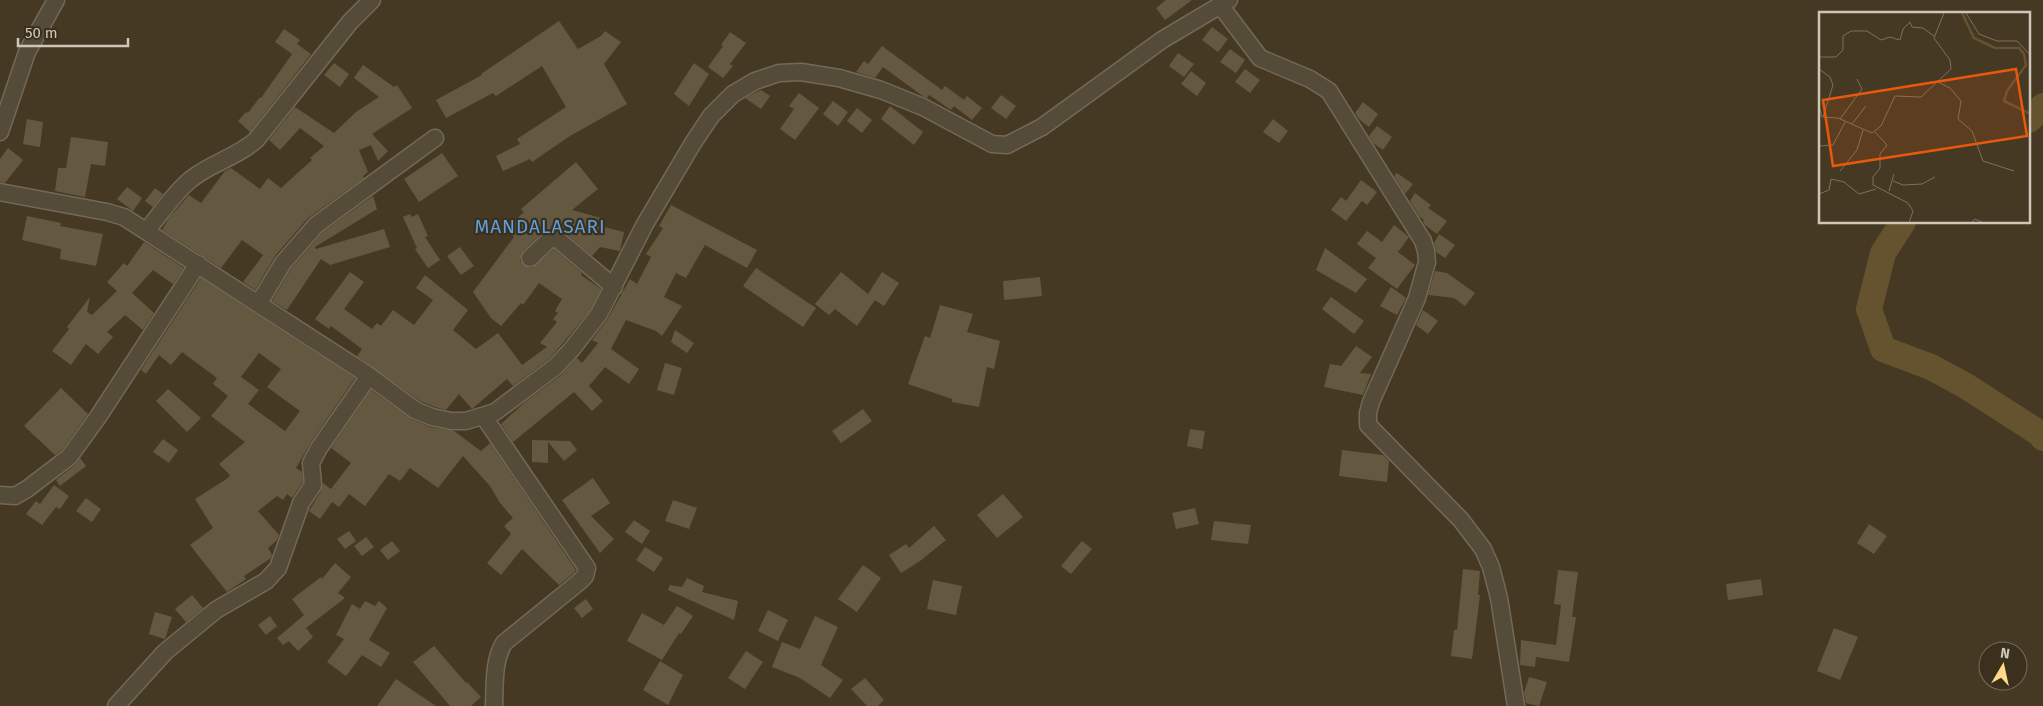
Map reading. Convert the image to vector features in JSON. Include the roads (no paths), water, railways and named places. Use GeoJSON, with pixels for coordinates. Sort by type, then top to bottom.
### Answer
{"type":"FeatureCollection","features":[{"type":"Feature","properties":{"kind":"street"},"geometry":{"type":"LineString","coordinates":[[0,132],[27,52],[56,0]]}},
{"type":"Feature","properties":{"kind":"street"},"geometry":{"type":"LineString","coordinates":[[147,230],[189,180],[211,166],[245,150],[256,140],[344,29],[372,0]]}},
{"type":"Feature","properties":{"kind":"street"},"geometry":{"type":"LineString","coordinates":[[0,192],[107,212],[124,217],[259,303],[369,376],[415,410],[432,417],[466,422],[495,412],[555,367],[599,314],[614,288],[645,224],[711,116],[733,94],[755,81],[779,73],[801,72],[839,78],[880,90],[923,107],[992,144],[1007,145],[1042,127],[1162,40],[1224,3],[1260,58],[1310,79],[1329,91],[1423,241],[1427,257],[1417,298],[1371,402],[1368,413],[1368,425],[1461,520],[1483,549],[1491,567],[1498,598],[1516,706]]}},
{"type":"Feature","properties":{"kind":"street"},"geometry":{"type":"LineString","coordinates":[[259,303],[283,263],[316,226],[435,138]]}},
{"type":"Feature","properties":{"kind":"street"},"geometry":{"type":"LineString","coordinates":[[530,258],[551,238],[556,238],[614,288]]}},
{"type":"Feature","properties":{"kind":"street"},"geometry":{"type":"LineString","coordinates":[[0,495],[15,496],[27,490],[69,457],[98,417],[198,264]]}},
{"type":"Feature","properties":{"kind":"street"},"geometry":{"type":"LineString","coordinates":[[116,706],[165,652],[210,615],[274,575],[303,497],[313,485],[311,463],[319,448],[369,376]]}},
{"type":"Feature","properties":{"kind":"street"},"geometry":{"type":"LineString","coordinates":[[484,417],[587,568],[585,576],[579,582],[504,643],[497,661],[494,706]]}},
{"type":"Feature","properties":{"kind":"waterway"},"geometry":{"type":"LineString","coordinates":[[2030,119],[2043,106]]}},
{"type":"Feature","properties":{"kind":"waterway"},"geometry":{"type":"LineString","coordinates":[[1902,224],[1883,253],[1869,309],[1883,349],[1931,367],[1966,386],[2039,433],[2043,438]]}},
{"type":"Feature","properties":{"kind":"district","name":"MANDALASARI"},"geometry":{"type":"Point","coordinates":[540,226]}}]}
